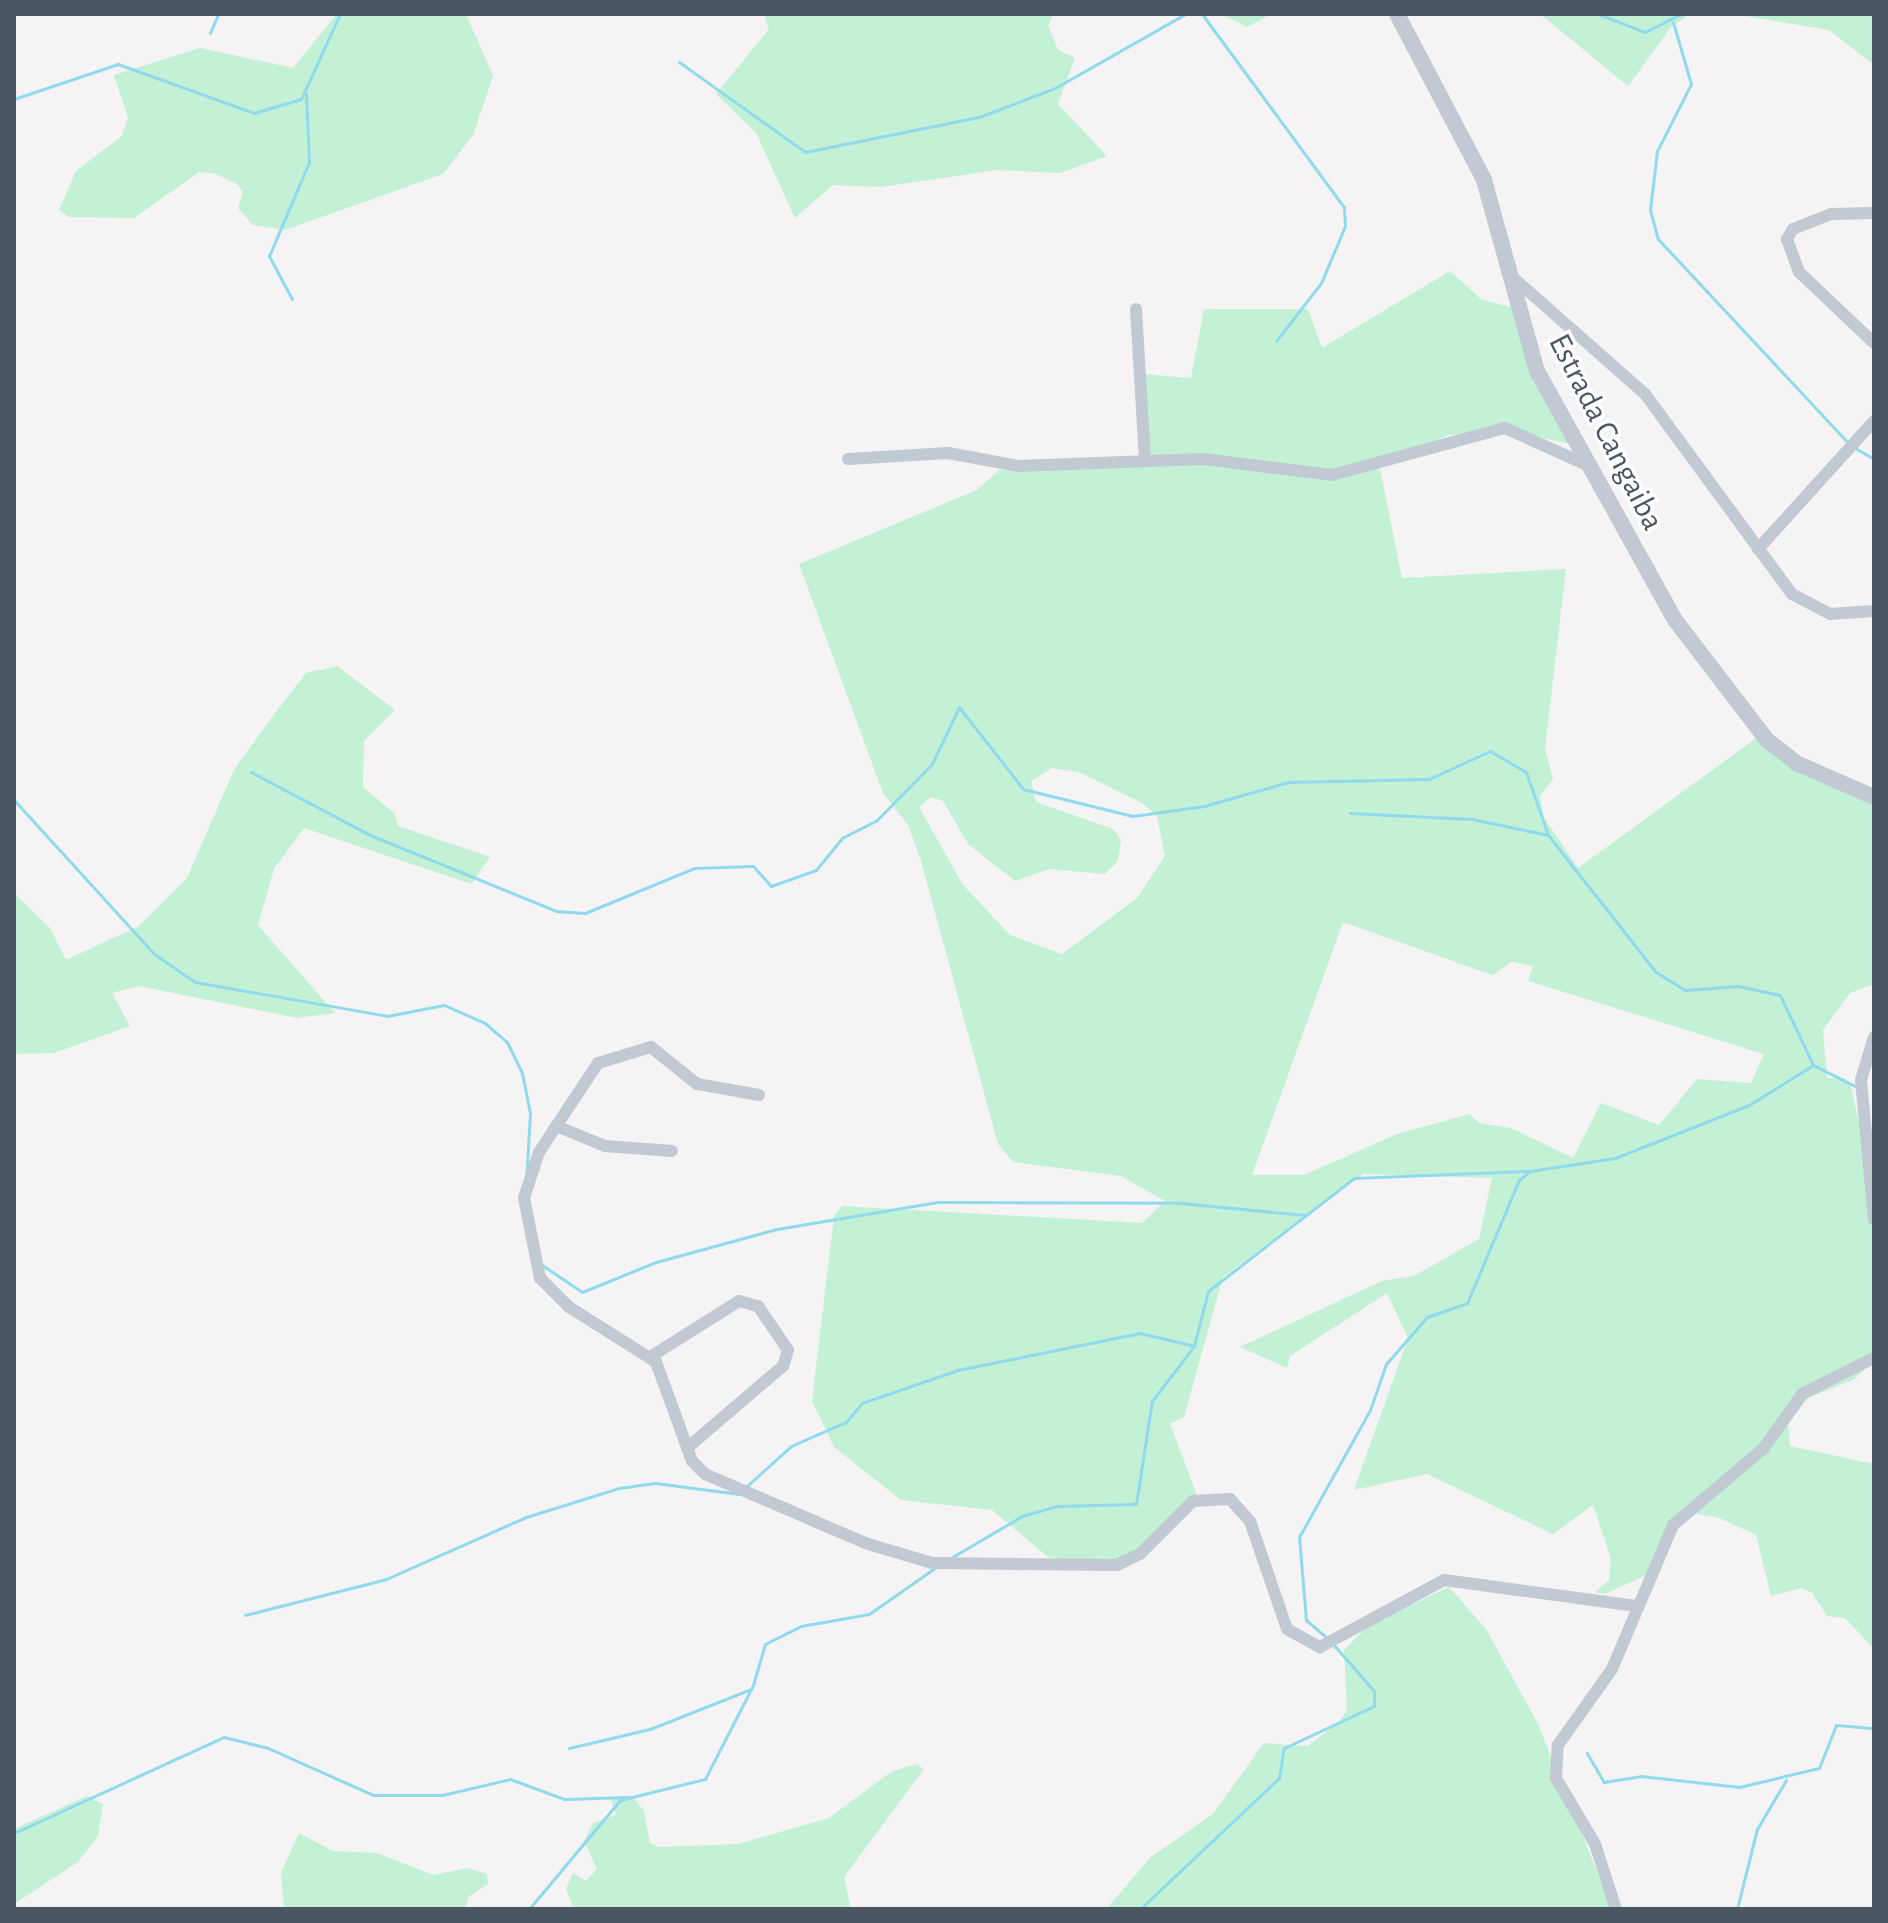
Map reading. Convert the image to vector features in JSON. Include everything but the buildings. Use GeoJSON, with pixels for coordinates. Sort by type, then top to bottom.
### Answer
{"type":"FeatureCollection","features":[{"type":"Feature","properties":{"kind":"street","name":"Estrada Cangaiba"},"geometry":{"type":"LineString","coordinates":[[1397,14],[1466,136],[1537,371],[1675,620],[1748,719],[1796,763],[1874,797]]}},
{"type":"Feature","properties":{"kind":"street"},"geometry":{"type":"LineString","coordinates":[[1874,213],[1831,214],[1793,229],[1787,239],[1799,272],[1874,343]]}},
{"type":"Feature","properties":{"kind":"street"},"geometry":{"type":"LineString","coordinates":[[1509,274],[1645,394],[1758,549],[1812,609],[1874,611]]}},
{"type":"Feature","properties":{"kind":"street"},"geometry":{"type":"LineString","coordinates":[[1136,309],[1145,461]]}},
{"type":"Feature","properties":{"kind":"street"},"geometry":{"type":"LineString","coordinates":[[1758,549],[1874,421]]}},
{"type":"Feature","properties":{"kind":"street"},"geometry":{"type":"LineString","coordinates":[[848,459],[948,453],[1006,465],[1246,461],[1332,475],[1505,428],[1538,437],[1590,467]]}},
{"type":"Feature","properties":{"kind":"street"},"geometry":{"type":"LineString","coordinates":[[1874,1037],[1869,1059],[1874,1219]]}},
{"type":"Feature","properties":{"kind":"street"},"geometry":{"type":"LineString","coordinates":[[759,1095],[697,1084],[645,1047],[592,1066],[556,1126],[524,1198],[534,1262],[569,1307],[650,1357],[669,1384],[687,1448],[700,1470],[731,1489],[932,1563],[1117,1565],[1140,1554],[1193,1501],[1230,1499],[1250,1521],[1287,1629],[1309,1645],[1336,1643],[1407,1594],[1444,1580],[1636,1606]]}},
{"type":"Feature","properties":{"kind":"street"},"geometry":{"type":"LineString","coordinates":[[556,1126],[605,1146],[672,1151]]}},
{"type":"Feature","properties":{"kind":"street"},"geometry":{"type":"LineString","coordinates":[[650,1357],[739,1301],[758,1306],[788,1350],[783,1366],[687,1448]]}},
{"type":"Feature","properties":{"kind":"street"},"geometry":{"type":"LineString","coordinates":[[1616,1909],[1604,1864],[1553,1766],[1564,1735],[1612,1669],[1657,1549],[1683,1513],[1764,1448],[1802,1394],[1874,1358]]}},
{"type":"Feature","properties":{"kind":"green space"},"geometry":{"type":"Polygon","coordinates":[[[337,14],[466,14],[493,76],[473,135],[443,174],[285,230],[253,225],[238,208],[243,192],[236,183],[213,173],[199,172],[134,218],[69,217],[59,210],[76,171],[122,136],[128,118],[114,75],[200,48],[293,68],[337,14]]]}},
{"type":"Feature","properties":{"kind":"green space"},"geometry":{"type":"Polygon","coordinates":[[[764,14],[1054,14],[1048,25],[1058,50],[1075,58],[1058,104],[1107,156],[1060,173],[997,170],[881,187],[833,185],[795,218],[756,133],[716,94],[769,29],[764,14]]]}},
{"type":"Feature","properties":{"kind":"green space"},"geometry":{"type":"Polygon","coordinates":[[[1221,14],[1272,14],[1247,27],[1221,14]]]}},
{"type":"Feature","properties":{"kind":"green space"},"geometry":{"type":"Polygon","coordinates":[[[1540,14],[1690,14],[1672,26],[1628,86],[1540,14]]]}},
{"type":"Feature","properties":{"kind":"green space"},"geometry":{"type":"Polygon","coordinates":[[[1734,14],[1874,14],[1874,65],[1829,30],[1734,14]]]}},
{"type":"Feature","properties":{"kind":"green space"},"geometry":{"type":"Polygon","coordinates":[[[1450,271],[1482,300],[1515,308],[1576,445],[1510,431],[1449,435],[1379,464],[1402,578],[1566,569],[1545,748],[1553,779],[1540,796],[1544,818],[1578,868],[1759,736],[1874,801],[1874,984],[1850,993],[1823,1030],[1827,1078],[1845,1078],[1851,1087],[1874,1192],[1874,1358],[1855,1379],[1808,1398],[1788,1424],[1790,1446],[1874,1464],[1874,1649],[1845,1618],[1827,1616],[1812,1593],[1801,1588],[1771,1596],[1756,1535],[1717,1517],[1696,1514],[1678,1524],[1651,1573],[1605,1594],[1595,1592],[1609,1580],[1611,1559],[1593,1505],[1553,1534],[1427,1474],[1354,1490],[1408,1338],[1387,1293],[1290,1356],[1287,1368],[1240,1347],[1382,1281],[1414,1276],[1479,1239],[1492,1178],[1363,1174],[1223,1277],[1184,1417],[1170,1424],[1197,1495],[1128,1558],[1080,1564],[1048,1557],[992,1510],[901,1500],[834,1447],[812,1401],[834,1216],[842,1206],[1142,1223],[1165,1201],[1121,1176],[1013,1162],[998,1144],[921,861],[908,825],[883,793],[799,564],[977,490],[999,470],[1151,466],[1144,374],[1191,378],[1204,309],[1308,309],[1322,348],[1450,271]],[[1052,768],[1031,781],[1036,802],[1113,829],[1121,840],[1118,861],[1105,874],[1049,869],[1015,881],[968,844],[943,801],[931,797],[919,807],[963,885],[1010,935],[1062,954],[1137,898],[1165,856],[1157,816],[1142,803],[1079,772],[1052,768]],[[1343,922],[1252,1175],[1304,1175],[1397,1134],[1470,1114],[1479,1123],[1511,1128],[1573,1158],[1601,1103],[1659,1125],[1697,1079],[1751,1083],[1764,1054],[1528,981],[1533,966],[1512,962],[1492,975],[1343,922]]]}},
{"type":"Feature","properties":{"kind":"green space"},"geometry":{"type":"Polygon","coordinates":[[[337,666],[395,710],[364,741],[363,787],[395,814],[398,826],[490,857],[471,884],[304,828],[274,869],[258,925],[335,1013],[297,1018],[139,986],[112,993],[130,1026],[54,1053],[14,1054],[14,893],[50,928],[66,960],[139,926],[187,878],[234,770],[272,717],[306,673],[337,666]]]}},
{"type":"Feature","properties":{"kind":"green space"},"geometry":{"type":"Polygon","coordinates":[[[1449,1587],[1486,1629],[1538,1724],[1612,1909],[1106,1909],[1151,1857],[1213,1814],[1264,1743],[1308,1746],[1340,1721],[1347,1710],[1344,1650],[1370,1624],[1449,1587]]]}},
{"type":"Feature","properties":{"kind":"green space"},"geometry":{"type":"Polygon","coordinates":[[[916,1764],[924,1769],[844,1877],[851,1909],[574,1909],[566,1889],[573,1873],[586,1881],[597,1869],[584,1841],[593,1823],[616,1815],[610,1797],[632,1796],[644,1811],[650,1843],[659,1847],[738,1844],[829,1818],[891,1772],[916,1764]]]}},
{"type":"Feature","properties":{"kind":"green space"},"geometry":{"type":"Polygon","coordinates":[[[87,1796],[103,1804],[98,1836],[78,1862],[14,1904],[14,1829],[87,1796]]]}},
{"type":"Feature","properties":{"kind":"green space"},"geometry":{"type":"Polygon","coordinates":[[[299,1833],[333,1851],[377,1853],[433,1875],[467,1868],[487,1874],[488,1884],[468,1897],[466,1909],[284,1909],[281,1873],[299,1833]]]}},
{"type":"Feature","properties":{"kind":"waterway"},"geometry":{"type":"LineString","coordinates":[[210,33],[218,14]]}},
{"type":"Feature","properties":{"kind":"waterway"},"geometry":{"type":"LineString","coordinates":[[14,99],[118,64],[254,113],[301,99],[340,14]]}},
{"type":"Feature","properties":{"kind":"waterway"},"geometry":{"type":"LineString","coordinates":[[679,62],[805,152],[979,117],[1055,88],[1185,14]]}},
{"type":"Feature","properties":{"kind":"waterway"},"geometry":{"type":"LineString","coordinates":[[1202,14],[1344,207],[1345,226],[1321,283],[1276,341]]}},
{"type":"Feature","properties":{"kind":"waterway"},"geometry":{"type":"LineString","coordinates":[[1598,14],[1645,32],[1680,14]]}},
{"type":"Feature","properties":{"kind":"waterway"},"geometry":{"type":"LineString","coordinates":[[1673,22],[1691,84],[1657,151],[1650,210],[1658,239],[1849,444]]}},
{"type":"Feature","properties":{"kind":"waterway"},"geometry":{"type":"LineString","coordinates":[[292,299],[269,256],[309,162],[306,94]]}},
{"type":"Feature","properties":{"kind":"waterway"},"geometry":{"type":"LineString","coordinates":[[1855,448],[1874,459]]}},
{"type":"Feature","properties":{"kind":"waterway"},"geometry":{"type":"LineString","coordinates":[[251,772],[370,835],[556,911],[585,913],[694,868],[753,866],[771,886],[816,870],[842,838],[876,821],[932,764],[959,707],[1023,789],[1133,816],[1204,806],[1289,782],[1429,779],[1490,751],[1526,772],[1548,835],[1656,972],[1685,990],[1738,986],[1780,995],[1813,1065],[1859,1088]]}},
{"type":"Feature","properties":{"kind":"waterway"},"geometry":{"type":"LineString","coordinates":[[14,800],[153,953],[195,982],[387,1016],[444,1005],[485,1023],[507,1042],[522,1073],[530,1113],[526,1182]]}},
{"type":"Feature","properties":{"kind":"waterway"},"geometry":{"type":"LineString","coordinates":[[1350,813],[1472,819],[1548,835]]}},
{"type":"Feature","properties":{"kind":"waterway"},"geometry":{"type":"LineString","coordinates":[[949,1559],[1022,1516],[1056,1506],[1136,1504],[1152,1401],[1194,1346],[1208,1291],[1354,1178],[1530,1171],[1615,1158],[1749,1105],[1813,1065]]}},
{"type":"Feature","properties":{"kind":"waterway"},"geometry":{"type":"LineString","coordinates":[[1328,1639],[1306,1620],[1299,1537],[1370,1410],[1386,1364],[1427,1317],[1467,1303],[1519,1180],[1530,1171]]}},
{"type":"Feature","properties":{"kind":"waterway"},"geometry":{"type":"LineString","coordinates":[[542,1265],[582,1292],[656,1262],[777,1229],[938,1202],[1181,1203],[1304,1215]]}},
{"type":"Feature","properties":{"kind":"waterway"},"geometry":{"type":"LineString","coordinates":[[747,1486],[791,1446],[846,1422],[862,1403],[958,1370],[1140,1333],[1194,1346]]}},
{"type":"Feature","properties":{"kind":"waterway"},"geometry":{"type":"LineString","coordinates":[[245,1615],[386,1579],[526,1517],[619,1488],[655,1483],[739,1494]]}},
{"type":"Feature","properties":{"kind":"waterway"},"geometry":{"type":"LineString","coordinates":[[529,1909],[620,1800],[705,1779],[753,1685],[765,1644],[801,1626],[869,1614],[936,1567]]}},
{"type":"Feature","properties":{"kind":"waterway"},"geometry":{"type":"LineString","coordinates":[[1140,1909],[1279,1778],[1284,1748],[1374,1706],[1374,1691],[1333,1644]]}},
{"type":"Feature","properties":{"kind":"waterway"},"geometry":{"type":"LineString","coordinates":[[569,1748],[650,1729],[751,1689]]}},
{"type":"Feature","properties":{"kind":"waterway"},"geometry":{"type":"LineString","coordinates":[[1587,1753],[1604,1782],[1641,1776],[1739,1787],[1819,1768],[1836,1725],[1874,1728]]}},
{"type":"Feature","properties":{"kind":"waterway"},"geometry":{"type":"LineString","coordinates":[[14,1833],[224,1737],[268,1748],[373,1795],[442,1795],[510,1779],[564,1799],[628,1797]]}},
{"type":"Feature","properties":{"kind":"waterway"},"geometry":{"type":"LineString","coordinates":[[1737,1909],[1757,1829],[1786,1780]]}}]}
